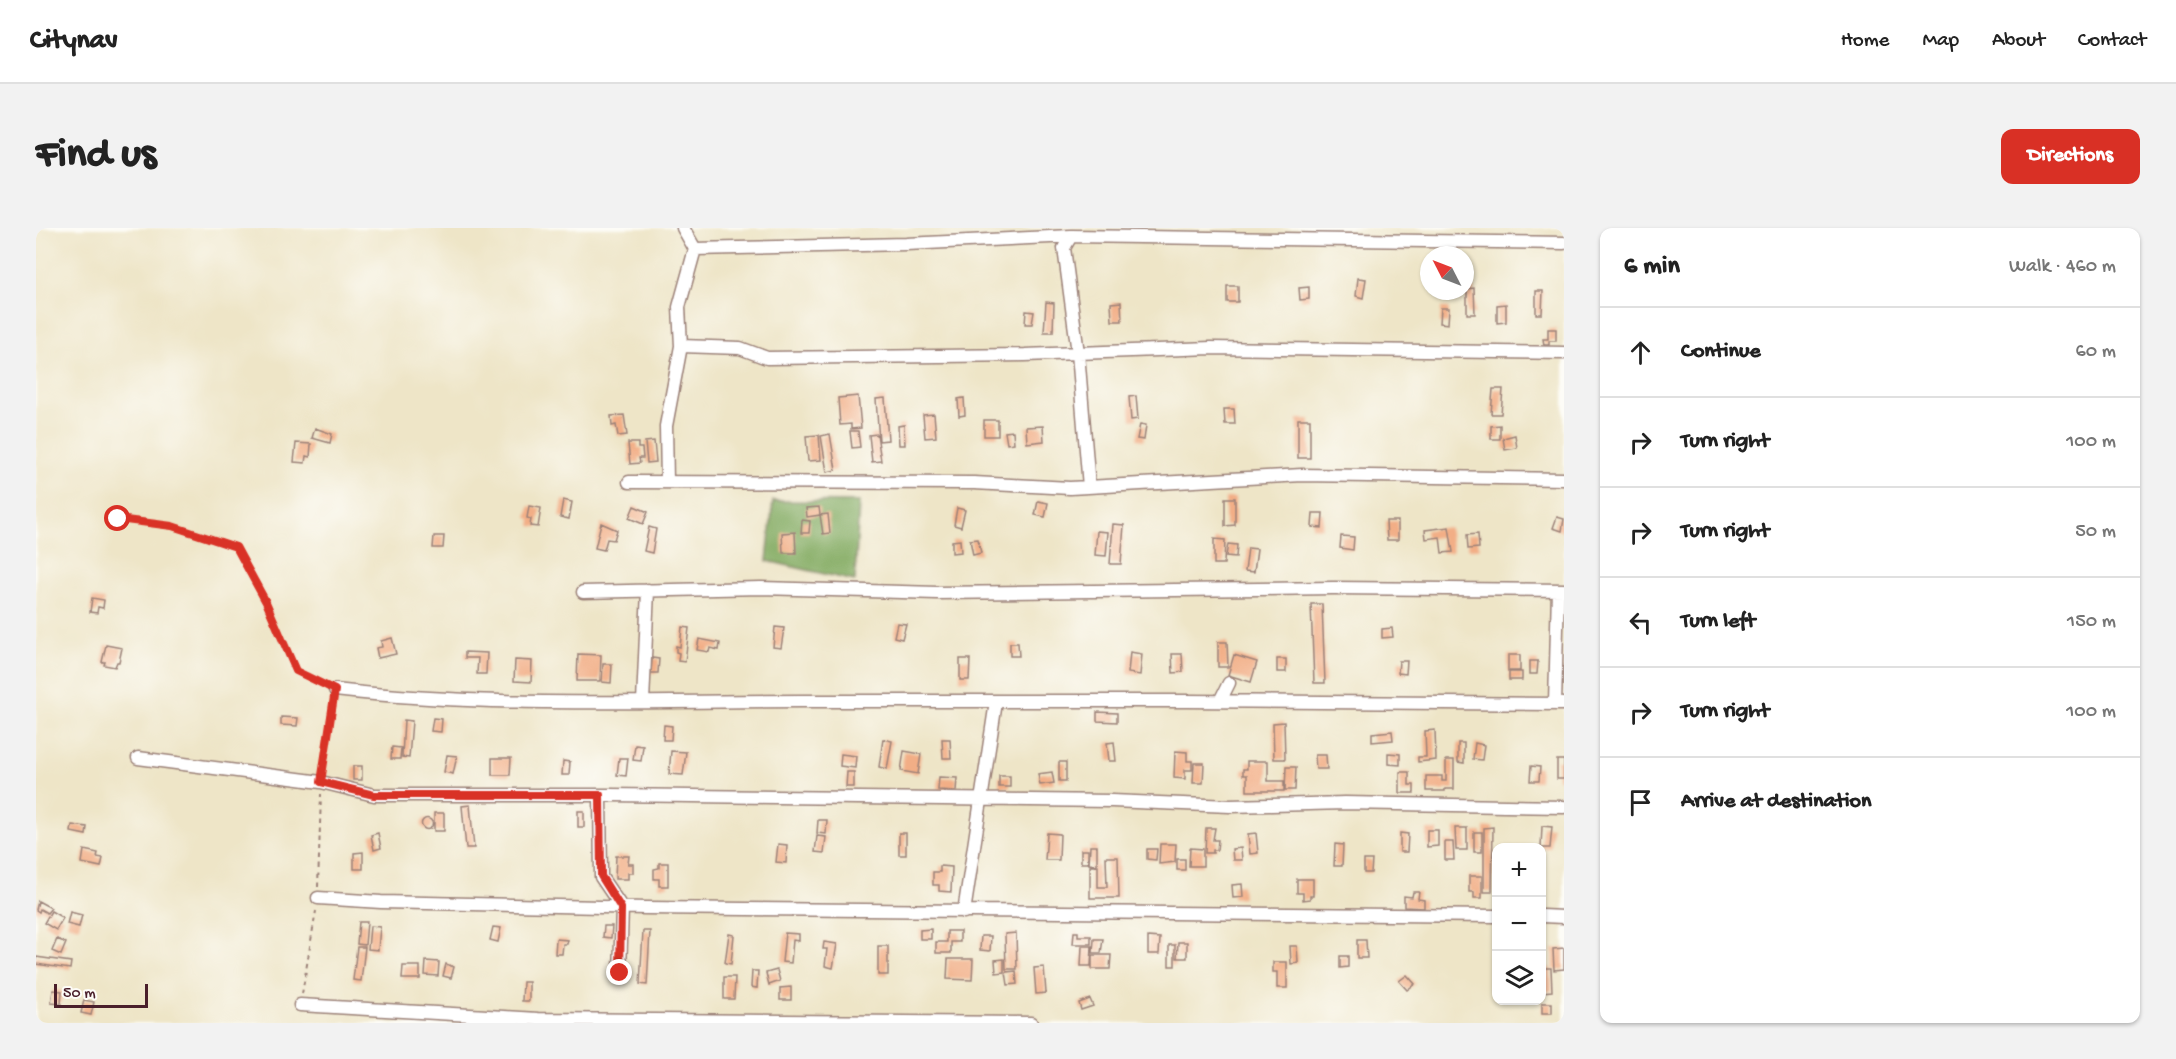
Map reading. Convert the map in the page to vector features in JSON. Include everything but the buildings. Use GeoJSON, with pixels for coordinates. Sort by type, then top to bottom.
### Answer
{"type":"FeatureCollection","features":[{"type":"Feature","properties":{"kind":"street"},"geometry":{"type":"LineString","coordinates":[[667,482],[666,426],[681,346],[679,307],[695,249],[683,228]]}},
{"type":"Feature","properties":{"kind":"street"},"geometry":{"type":"LineString","coordinates":[[695,249],[906,244],[1071,236],[1564,243]]}},
{"type":"Feature","properties":{"kind":"street"},"geometry":{"type":"LineString","coordinates":[[1071,236],[1064,248],[1078,353],[1089,487]]}},
{"type":"Feature","properties":{"kind":"street"},"geometry":{"type":"LineString","coordinates":[[681,346],[740,348],[767,358],[1078,353],[1211,348],[1564,353]]}},
{"type":"Feature","properties":{"kind":"street"},"geometry":{"type":"LineString","coordinates":[[629,482],[974,483],[1071,488],[1302,475],[1564,479]]}},
{"type":"Feature","properties":{"kind":"street"},"geometry":{"type":"LineString","coordinates":[[335,690],[404,698],[562,703],[1220,701],[1559,704],[1561,590],[1321,588],[938,593],[761,588],[583,592]]}},
{"type":"Feature","properties":{"kind":"street"},"geometry":{"type":"LineString","coordinates":[[643,702],[648,590]]}},
{"type":"Feature","properties":{"kind":"street"},"geometry":{"type":"LineString","coordinates":[[1220,701],[1229,683]]}},
{"type":"Feature","properties":{"kind":"street"},"geometry":{"type":"LineString","coordinates":[[964,912],[996,702]]}},
{"type":"Feature","properties":{"kind":"street"},"geometry":{"type":"LineString","coordinates":[[138,758],[321,782],[374,795],[982,799],[1230,806],[1345,803],[1564,807]]}},
{"type":"Feature","properties":{"kind":"street"},"geometry":{"type":"LineString","coordinates":[[600,795],[601,876],[621,908],[620,973]]}},
{"type":"Feature","properties":{"kind":"street"},"geometry":{"type":"LineString","coordinates":[[318,898],[381,902],[621,908],[1492,916]]}},
{"type":"Feature","properties":{"kind":"street"},"geometry":{"type":"LineString","coordinates":[[1546,916],[1564,917]]}},
{"type":"Feature","properties":{"kind":"street"},"geometry":{"type":"LineString","coordinates":[[300,1005],[537,1021],[1031,1023]]}},
{"type":"Feature","properties":{"kind":"path"},"geometry":{"type":"LineString","coordinates":[[118,519],[172,526],[236,547],[266,602],[296,671],[335,690],[321,782],[318,898],[300,1005]]}},
{"type":"Feature","properties":{"kind":"green space"},"geometry":{"type":"Polygon","coordinates":[[[773,501],[859,502],[855,581],[767,561],[773,501]]]}},
{"type":"Feature","properties":{"kind":"route"},"geometry":{"type":"LineString","coordinates":[[118,519],[172,526],[236,547],[266,602],[296,671],[335,690],[321,782],[374,795],[600,795],[601,876],[621,908],[620,973]]}}]}
